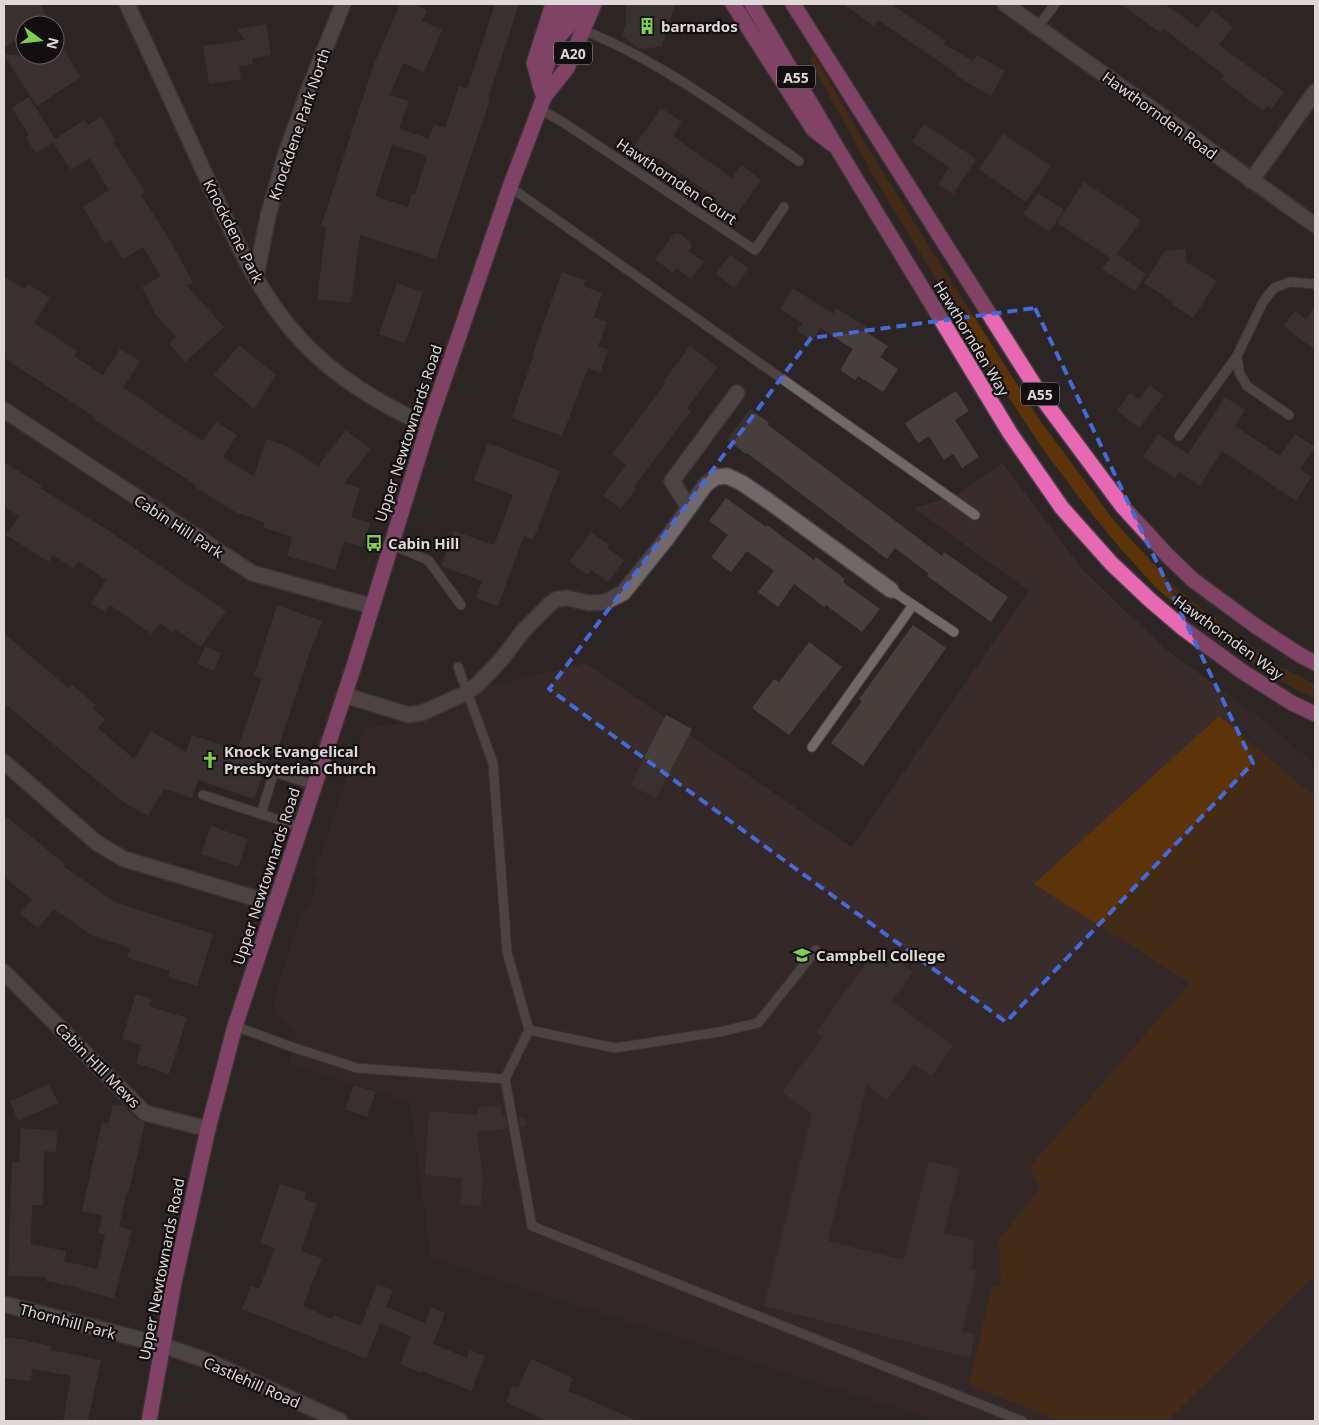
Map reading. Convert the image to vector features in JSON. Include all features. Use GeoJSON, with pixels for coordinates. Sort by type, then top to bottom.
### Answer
{"type":"FeatureCollection","features":[{"type":"Feature","properties":{"kind":"highway"},"geometry":{"type":"LineString","coordinates":[[541,98],[534,63],[553,4]]}},
{"type":"Feature","properties":{"kind":"highway","name":"Upper Newtownards Road"},"geometry":{"type":"LineString","coordinates":[[149,1421],[174,1283],[208,1129],[235,1026],[344,695],[428,426],[541,98],[555,41],[556,26],[564,4]]}},
{"type":"Feature","properties":{"kind":"highway"},"geometry":{"type":"LineString","coordinates":[[555,41],[571,23],[578,4]]}},
{"type":"Feature","properties":{"kind":"highway","name":"Upper Newtownards Road"},"geometry":{"type":"LineString","coordinates":[[541,98],[567,68],[594,4]]}},
{"type":"Feature","properties":{"kind":"highway"},"geometry":{"type":"LineString","coordinates":[[733,4],[812,129],[837,148]]}},
{"type":"Feature","properties":{"kind":"highway","name":"Hawthornden Way"},"geometry":{"type":"LineString","coordinates":[[753,5],[837,148],[1010,433],[1062,508],[1111,563],[1184,629],[1243,672],[1292,703],[1315,714]]}},
{"type":"Feature","properties":{"kind":"highway","name":"Hawthornden Way"},"geometry":{"type":"LineString","coordinates":[[798,7],[1045,402],[1123,507],[1193,580],[1257,627],[1315,663]]}},
{"type":"Feature","properties":{"kind":"street","name":"Knockdene Park"},"geometry":{"type":"LineString","coordinates":[[127,4],[238,246],[278,312],[300,339],[349,383],[375,400],[428,426]]}},
{"type":"Feature","properties":{"kind":"street","name":"Knockdene Park North"},"geometry":{"type":"LineString","coordinates":[[256,277],[268,216],[286,153],[310,86],[343,4]]}},
{"type":"Feature","properties":{"kind":"street","name":"Hawthornden Road"},"geometry":{"type":"LineString","coordinates":[[1005,4],[1315,226]]}},
{"type":"Feature","properties":{"kind":"street"},"geometry":{"type":"LineString","coordinates":[[1251,181],[1315,92]]}},
{"type":"Feature","properties":{"kind":"street"},"geometry":{"type":"LineString","coordinates":[[689,508],[672,481],[737,393]]}},
{"type":"Feature","properties":{"kind":"street","name":"Cabin Hill Park"},"geometry":{"type":"LineString","coordinates":[[4,410],[252,573],[372,606]]}},
{"type":"Feature","properties":{"kind":"street"},"geometry":{"type":"LineString","coordinates":[[344,695],[409,715],[422,713],[467,692],[483,679],[501,660],[524,630],[557,599],[567,598],[589,603],[605,602],[623,593],[706,484],[716,477],[726,476],[767,500],[891,590]]}},
{"type":"Feature","properties":{"kind":"street"},"geometry":{"type":"LineString","coordinates":[[4,762],[97,843],[124,859],[274,904]]}},
{"type":"Feature","properties":{"kind":"street","name":"Cabin HIll Mews"},"geometry":{"type":"LineString","coordinates":[[4,972],[146,1113],[208,1129]]}},
{"type":"Feature","properties":{"kind":"street","name":"Thornhill Park"},"geometry":{"type":"LineString","coordinates":[[4,1304],[162,1345]]}},
{"type":"Feature","properties":{"kind":"street","name":"Castlehill Road"},"geometry":{"type":"LineString","coordinates":[[162,1345],[213,1364],[340,1421]]}},
{"type":"Feature","properties":{"kind":"lane"},"geometry":{"type":"LineString","coordinates":[[1038,28],[1056,4]]}},
{"type":"Feature","properties":{"kind":"lane"},"geometry":{"type":"LineString","coordinates":[[583,30],[635,53],[683,81],[799,161]]}},
{"type":"Feature","properties":{"kind":"lane","name":"Hawthornden Court"},"geometry":{"type":"LineString","coordinates":[[541,98],[561,121],[755,250],[784,207]]}},
{"type":"Feature","properties":{"kind":"lane"},"geometry":{"type":"LineString","coordinates":[[510,187],[975,516]]}},
{"type":"Feature","properties":{"kind":"lane"},"geometry":{"type":"LineString","coordinates":[[1179,436],[1237,356],[1264,302],[1274,288],[1290,282],[1315,284]]}},
{"type":"Feature","properties":{"kind":"lane"},"geometry":{"type":"LineString","coordinates":[[1237,356],[1239,372],[1247,386],[1289,415]]}},
{"type":"Feature","properties":{"kind":"lane"},"geometry":{"type":"LineString","coordinates":[[390,544],[428,560],[461,605]]}},
{"type":"Feature","properties":{"kind":"lane"},"geometry":{"type":"LineString","coordinates":[[891,590],[954,632]]}},
{"type":"Feature","properties":{"kind":"lane"},"geometry":{"type":"LineString","coordinates":[[812,747],[913,605]]}},
{"type":"Feature","properties":{"kind":"lane"},"geometry":{"type":"LineString","coordinates":[[458,667],[493,763],[507,952],[529,1030],[505,1079],[532,1226],[1022,1421]]}},
{"type":"Feature","properties":{"kind":"lane"},"geometry":{"type":"LineString","coordinates":[[261,814],[274,772],[314,785]]}},
{"type":"Feature","properties":{"kind":"lane"},"geometry":{"type":"LineString","coordinates":[[203,795],[300,827]]}},
{"type":"Feature","properties":{"kind":"lane"},"geometry":{"type":"LineString","coordinates":[[529,1030],[615,1048],[719,1032],[758,1023],[816,950]]}},
{"type":"Feature","properties":{"kind":"lane"},"geometry":{"type":"LineString","coordinates":[[235,1026],[357,1068],[505,1079]]}},
{"type":"Feature","properties":{"kind":"highlighted area"},"geometry":{"type":"Polygon","coordinates":[[[1035,308],[1253,763],[1006,1022],[549,689],[811,338],[1035,308]]]}},
{"type":"Feature","properties":{"kind":"shaded area"},"geometry":{"type":"Polygon","coordinates":[[[814,55],[856,128],[1039,419],[1115,522],[1173,585],[1230,632],[1277,665],[1315,684],[1315,698],[1296,690],[1250,662],[1204,628],[1157,589],[1088,509],[1042,448],[998,381],[873,175],[810,60],[814,55]]]}},
{"type":"Feature","properties":{"kind":"shaded area","name":"Campbell College"},"geometry":{"type":"Polygon","coordinates":[[[1002,463],[1083,570],[1163,647],[1270,725],[1315,765],[1315,1421],[937,1421],[431,1258],[410,1102],[290,1063],[296,1031],[278,1017],[274,1007],[274,999],[302,911],[309,909],[318,879],[314,874],[364,729],[425,721],[454,711],[470,700],[482,687],[586,663],[852,847],[1029,591],[914,508],[957,495],[1002,463]]]}},
{"type":"Feature","properties":{"kind":"shaded area"},"geometry":{"type":"Polygon","coordinates":[[[1219,716],[1315,797],[1315,1275],[1167,1421],[1060,1421],[969,1385],[992,1286],[1001,1285],[999,1240],[1040,1188],[1030,1167],[1190,983],[1034,884],[1219,716]]]}},
{"type":"Feature","properties":{"kind":"building"},"geometry":{"type":"Polygon","coordinates":[[[4,4],[40,4],[47,15],[15,15],[15,41],[4,48],[4,4]]]}},
{"type":"Feature","properties":{"kind":"building"},"geometry":{"type":"Polygon","coordinates":[[[400,4],[414,4],[427,10],[422,21],[442,30],[424,72],[403,63],[390,95],[409,101],[399,128],[429,139],[434,124],[445,128],[459,86],[466,88],[468,86],[495,4],[519,4],[488,99],[490,100],[436,259],[360,235],[351,303],[317,299],[326,228],[321,226],[374,64],[400,4]],[[392,145],[375,196],[408,207],[412,193],[415,194],[427,156],[392,145]]]}},
{"type":"Feature","properties":{"kind":"building","name":"barnardos"},"geometry":{"type":"Polygon","coordinates":[[[626,4],[675,4],[662,46],[638,48],[622,36],[626,22],[626,4]]]}},
{"type":"Feature","properties":{"kind":"building"},"geometry":{"type":"Polygon","coordinates":[[[843,4],[891,4],[946,41],[944,44],[973,61],[977,55],[1005,71],[991,96],[955,75],[956,73],[878,20],[874,26],[843,4]]]}},
{"type":"Feature","properties":{"kind":"building"},"geometry":{"type":"Polygon","coordinates":[[[1120,4],[1165,4],[1198,28],[1212,10],[1233,27],[1219,45],[1284,92],[1271,109],[1267,106],[1263,111],[1221,79],[1224,75],[1164,29],[1161,33],[1120,4]]]}},
{"type":"Feature","properties":{"kind":"building"},"geometry":{"type":"Polygon","coordinates":[[[266,24],[271,55],[252,58],[253,64],[239,66],[241,79],[209,84],[203,46],[245,40],[237,29],[266,24]]]}},
{"type":"Feature","properties":{"kind":"building"},"geometry":{"type":"Polygon","coordinates":[[[65,52],[81,77],[37,106],[4,55],[15,55],[15,65],[65,65],[65,52]]]}},
{"type":"Feature","properties":{"kind":"building"},"geometry":{"type":"Polygon","coordinates":[[[29,97],[55,139],[84,120],[88,125],[101,117],[116,140],[113,142],[145,192],[141,195],[172,244],[193,283],[187,286],[224,327],[185,362],[169,343],[176,337],[156,315],[142,287],[161,276],[143,247],[123,259],[111,240],[105,244],[83,207],[109,190],[89,158],[71,170],[53,142],[36,153],[26,138],[29,135],[12,108],[29,97]]]}},
{"type":"Feature","properties":{"kind":"building"},"geometry":{"type":"Polygon","coordinates":[[[661,108],[682,122],[673,136],[732,178],[741,165],[761,180],[729,225],[708,211],[717,199],[658,157],[649,172],[627,157],[661,108]]]}},
{"type":"Feature","properties":{"kind":"building"},"geometry":{"type":"Polygon","coordinates":[[[924,124],[976,159],[953,194],[938,184],[949,167],[912,142],[924,124]]]}},
{"type":"Feature","properties":{"kind":"building"},"geometry":{"type":"Polygon","coordinates":[[[1003,134],[1051,166],[1026,202],[979,169],[1003,134]]]}},
{"type":"Feature","properties":{"kind":"building"},"geometry":{"type":"Polygon","coordinates":[[[1084,182],[1141,220],[1117,254],[1146,274],[1135,291],[1102,269],[1110,258],[1057,223],[1084,182]]]}},
{"type":"Feature","properties":{"kind":"building"},"geometry":{"type":"Polygon","coordinates":[[[1038,193],[1064,210],[1049,232],[1023,214],[1038,193]]]}},
{"type":"Feature","properties":{"kind":"building"},"geometry":{"type":"Polygon","coordinates":[[[674,234],[680,234],[691,242],[689,251],[704,262],[691,279],[676,268],[673,273],[655,259],[674,234]]]}},
{"type":"Feature","properties":{"kind":"building"},"geometry":{"type":"Polygon","coordinates":[[[1186,249],[1186,262],[1217,281],[1193,318],[1144,283],[1165,251],[1186,249]]]}},
{"type":"Feature","properties":{"kind":"building"},"geometry":{"type":"Polygon","coordinates":[[[730,255],[749,268],[734,288],[716,274],[730,255]]]}},
{"type":"Feature","properties":{"kind":"building"},"geometry":{"type":"Polygon","coordinates":[[[562,272],[585,280],[583,286],[602,293],[594,317],[607,322],[598,346],[608,350],[600,373],[588,368],[562,436],[512,418],[562,272]]]}},
{"type":"Feature","properties":{"kind":"building"},"geometry":{"type":"Polygon","coordinates":[[[4,276],[24,289],[28,284],[50,298],[34,323],[77,351],[74,356],[103,375],[120,349],[140,361],[123,387],[203,441],[216,422],[237,435],[223,457],[254,477],[266,439],[285,445],[318,466],[346,430],[371,449],[344,483],[360,488],[351,517],[370,523],[362,547],[344,541],[335,570],[287,556],[292,537],[263,527],[265,522],[237,513],[195,487],[196,485],[95,420],[96,418],[4,358],[4,276]]]}},
{"type":"Feature","properties":{"kind":"building"},"geometry":{"type":"Polygon","coordinates":[[[397,283],[423,292],[405,343],[379,334],[397,283]]]}},
{"type":"Feature","properties":{"kind":"building"},"geometry":{"type":"Polygon","coordinates":[[[793,288],[833,314],[836,308],[868,328],[866,332],[888,346],[880,357],[898,369],[883,392],[858,376],[855,380],[840,370],[853,349],[820,328],[812,341],[797,331],[802,323],[780,309],[793,288]]]}},
{"type":"Feature","properties":{"kind":"building"},"geometry":{"type":"Polygon","coordinates":[[[1315,307],[1315,350],[1283,326],[1295,311],[1306,319],[1315,307]]]}},
{"type":"Feature","properties":{"kind":"building"},"geometry":{"type":"Polygon","coordinates":[[[239,345],[276,375],[254,409],[214,375],[239,345]]]}},
{"type":"Feature","properties":{"kind":"building"},"geometry":{"type":"Polygon","coordinates":[[[690,346],[718,367],[687,408],[691,411],[634,487],[636,489],[621,509],[603,495],[626,465],[612,454],[666,382],[664,381],[690,346]]]}},
{"type":"Feature","properties":{"kind":"building"},"geometry":{"type":"Polygon","coordinates":[[[1150,385],[1163,396],[1139,428],[1117,411],[1130,393],[1139,399],[1150,385]]]}},
{"type":"Feature","properties":{"kind":"building"},"geometry":{"type":"Polygon","coordinates":[[[956,391],[969,411],[955,420],[979,457],[962,468],[953,454],[944,460],[929,436],[918,443],[905,423],[956,391]]]}},
{"type":"Feature","properties":{"kind":"building"},"geometry":{"type":"Polygon","coordinates":[[[1225,397],[1245,410],[1235,426],[1280,456],[1295,434],[1315,447],[1300,469],[1311,477],[1296,501],[1222,451],[1200,486],[1179,472],[1175,478],[1143,457],[1158,434],[1188,454],[1225,397]]]}},
{"type":"Feature","properties":{"kind":"building"},"geometry":{"type":"Polygon","coordinates":[[[750,409],[769,423],[768,425],[942,556],[944,552],[1008,597],[991,622],[927,576],[929,574],[895,548],[887,559],[747,453],[727,440],[750,409]]]}},
{"type":"Feature","properties":{"kind":"building"},"geometry":{"type":"Polygon","coordinates":[[[488,443],[560,471],[533,540],[524,536],[498,606],[476,598],[482,581],[441,566],[454,531],[494,545],[513,495],[474,480],[488,443]]]}},
{"type":"Feature","properties":{"kind":"building"},"geometry":{"type":"Polygon","coordinates":[[[4,462],[42,486],[40,488],[106,529],[226,611],[201,647],[175,629],[173,633],[160,623],[152,634],[110,605],[105,612],[91,603],[106,580],[78,561],[74,569],[53,555],[49,562],[6,535],[19,516],[4,506],[4,462]]]}},
{"type":"Feature","properties":{"kind":"building"},"geometry":{"type":"Polygon","coordinates":[[[726,498],[766,527],[767,525],[814,560],[816,557],[845,579],[843,582],[880,609],[862,632],[794,584],[778,607],[758,592],[774,571],[747,551],[731,572],[711,557],[728,535],[709,521],[726,498]]]}},
{"type":"Feature","properties":{"kind":"building"},"geometry":{"type":"Polygon","coordinates":[[[591,532],[609,545],[607,548],[624,560],[608,582],[591,570],[588,575],[569,562],[591,532]]]}},
{"type":"Feature","properties":{"kind":"building"},"geometry":{"type":"Polygon","coordinates":[[[277,605],[322,621],[313,642],[276,755],[270,753],[254,799],[198,780],[192,798],[164,789],[148,816],[123,802],[4,703],[4,633],[68,688],[71,684],[96,705],[93,709],[105,719],[98,728],[134,759],[151,731],[186,752],[192,735],[237,750],[262,678],[254,676],[277,605]]]}},
{"type":"Feature","properties":{"kind":"building"},"geometry":{"type":"Polygon","coordinates":[[[913,625],[946,648],[863,766],[831,743],[862,701],[859,699],[913,625]]]}},
{"type":"Feature","properties":{"kind":"building"},"geometry":{"type":"Polygon","coordinates":[[[809,642],[842,667],[789,735],[752,708],[774,679],[779,682],[809,642]]]}},
{"type":"Feature","properties":{"kind":"building"},"geometry":{"type":"Polygon","coordinates":[[[205,646],[221,653],[214,671],[198,664],[205,646]]]}},
{"type":"Feature","properties":{"kind":"building"},"geometry":{"type":"Polygon","coordinates":[[[666,715],[692,729],[656,798],[630,785],[666,715]]]}},
{"type":"Feature","properties":{"kind":"building"},"geometry":{"type":"Polygon","coordinates":[[[4,815],[65,864],[63,866],[115,902],[213,934],[197,986],[168,977],[170,971],[127,958],[130,948],[93,936],[54,909],[38,928],[20,914],[32,899],[4,877],[4,815]]]}},
{"type":"Feature","properties":{"kind":"building"},"geometry":{"type":"Polygon","coordinates":[[[211,826],[248,839],[238,867],[201,854],[211,826]]]}},
{"type":"Feature","properties":{"kind":"building"},"geometry":{"type":"Polygon","coordinates":[[[878,947],[913,972],[892,1001],[953,1046],[931,1076],[914,1064],[887,1100],[867,1085],[828,1241],[904,1260],[929,1161],[960,1169],[944,1233],[974,1240],[972,1270],[977,1271],[962,1331],[975,1334],[970,1358],[764,1306],[812,1114],[782,1092],[822,1037],[816,1032],[878,947]]]}},
{"type":"Feature","properties":{"kind":"building"},"geometry":{"type":"Polygon","coordinates":[[[136,994],[152,999],[149,1006],[187,1018],[169,1074],[136,1063],[141,1045],[122,1039],[136,994]]]}},
{"type":"Feature","properties":{"kind":"building"},"geometry":{"type":"Polygon","coordinates":[[[49,1084],[58,1103],[18,1121],[10,1101],[49,1084]]]}},
{"type":"Feature","properties":{"kind":"building"},"geometry":{"type":"Polygon","coordinates":[[[354,1085],[376,1092],[367,1117],[345,1109],[354,1085]]]}},
{"type":"Feature","properties":{"kind":"building"},"geometry":{"type":"Polygon","coordinates":[[[121,1103],[138,1120],[145,1123],[119,1227],[132,1230],[114,1298],[46,1281],[46,1277],[8,1276],[12,1162],[19,1162],[21,1128],[57,1131],[56,1152],[44,1151],[43,1205],[32,1205],[31,1244],[66,1251],[64,1261],[97,1269],[105,1235],[98,1233],[102,1216],[82,1211],[102,1122],[108,1124],[113,1105],[121,1106],[121,1103]]]}},
{"type":"Feature","properties":{"kind":"building"},"geometry":{"type":"Polygon","coordinates":[[[500,1105],[502,1116],[506,1117],[508,1128],[477,1132],[483,1178],[481,1206],[460,1204],[462,1178],[425,1175],[429,1111],[478,1115],[478,1108],[500,1105]]]}},
{"type":"Feature","properties":{"kind":"building"},"geometry":{"type":"Polygon","coordinates":[[[518,1118],[526,1118],[526,1126],[520,1127],[518,1118]]]}},
{"type":"Feature","properties":{"kind":"building"},"geometry":{"type":"Polygon","coordinates":[[[280,1184],[306,1192],[304,1199],[317,1203],[301,1251],[322,1258],[303,1306],[332,1319],[333,1315],[361,1326],[377,1284],[393,1290],[386,1307],[425,1323],[431,1307],[445,1313],[433,1344],[467,1358],[470,1350],[485,1356],[471,1391],[423,1371],[422,1373],[400,1364],[411,1336],[380,1323],[366,1359],[242,1309],[251,1286],[259,1289],[275,1248],[260,1243],[280,1184]]]}},
{"type":"Feature","properties":{"kind":"building"},"geometry":{"type":"Polygon","coordinates":[[[4,1337],[27,1340],[52,1346],[51,1350],[101,1360],[88,1421],[63,1421],[71,1376],[32,1369],[31,1381],[4,1378],[4,1337]]]}},
{"type":"Feature","properties":{"kind":"building"},"geometry":{"type":"Polygon","coordinates":[[[531,1359],[573,1378],[568,1391],[638,1421],[547,1421],[506,1402],[513,1385],[518,1387],[531,1359]]]}},
{"type":"Feature","properties":{"kind":"place","name":"barnardos"},"geometry":{"type":"Point","coordinates":[647,26]}},
{"type":"Feature","properties":{"kind":"place","name":"Cabin Hill"},"geometry":{"type":"Point","coordinates":[374,543]}},
{"type":"Feature","properties":{"kind":"place","name":"Knock Evangelical Presbyterian Church"},"geometry":{"type":"Point","coordinates":[210,760]}},
{"type":"Feature","properties":{"kind":"place","name":"Campbell College"},"geometry":{"type":"Point","coordinates":[802,955]}}]}
